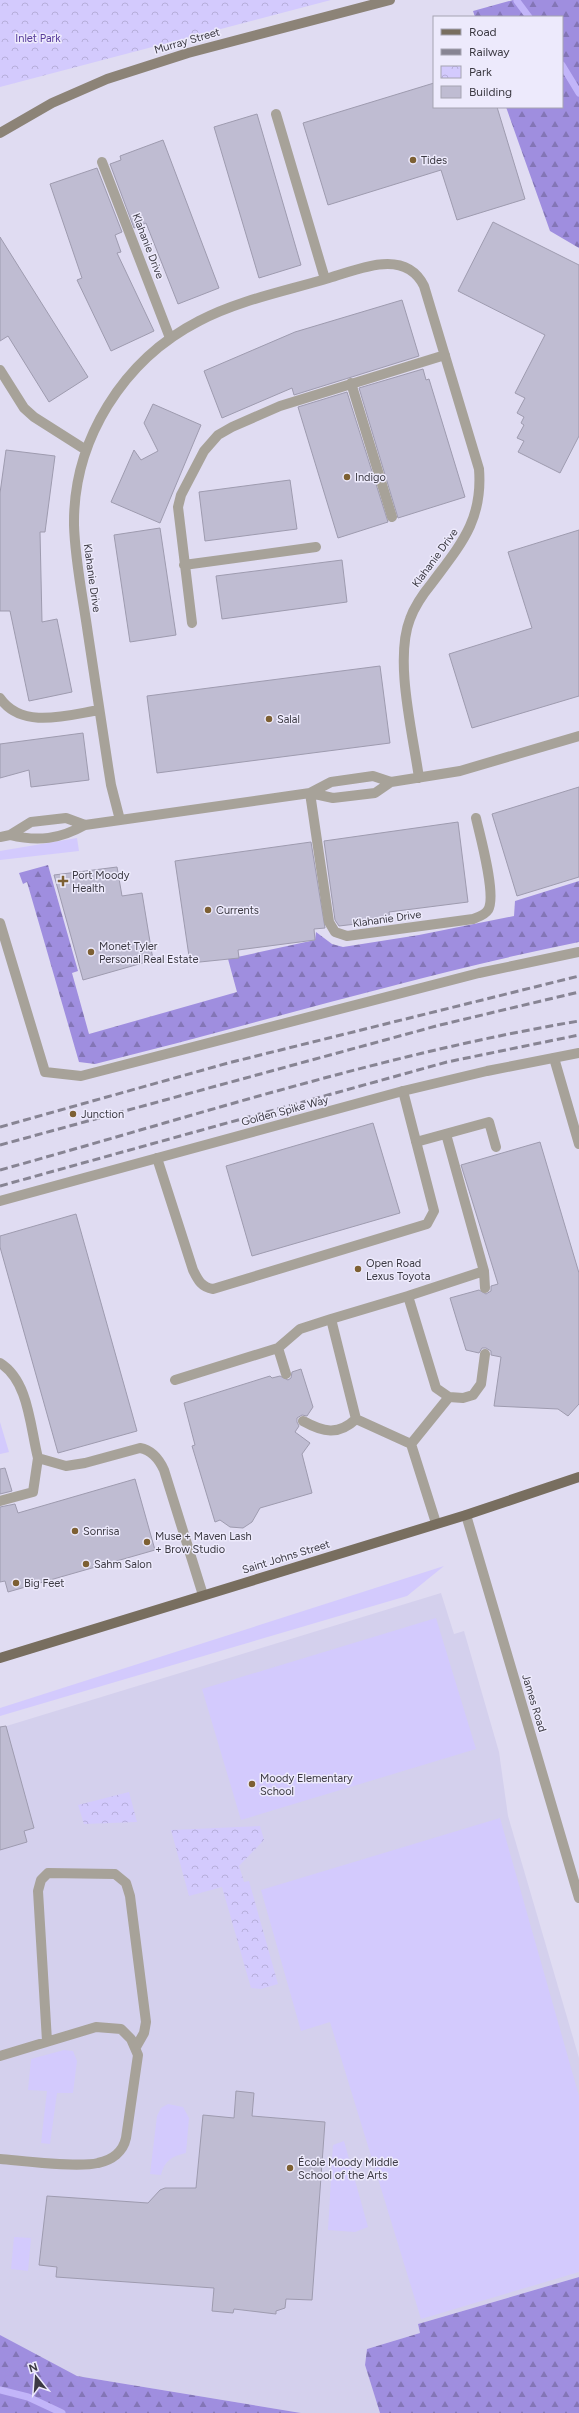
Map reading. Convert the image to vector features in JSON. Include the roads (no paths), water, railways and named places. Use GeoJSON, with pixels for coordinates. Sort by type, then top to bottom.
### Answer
{"type":"FeatureCollection","features":[{"type":"Feature","properties":{"kind":"main road","name":"Murray Street"},"geometry":{"type":"LineString","coordinates":[[0,133],[30,114],[72,93],[125,73],[188,53],[390,0]]}},
{"type":"Feature","properties":{"kind":"main road","name":"Saint Johns Street"},"geometry":{"type":"LineString","coordinates":[[0,1658],[466,1515],[579,1477]]}},
{"type":"Feature","properties":{"kind":"street"},"geometry":{"type":"LineString","coordinates":[[276,114],[325,279]]}},
{"type":"Feature","properties":{"kind":"street","name":"Klahanie Drive"},"geometry":{"type":"LineString","coordinates":[[102,162],[170,338]]}},
{"type":"Feature","properties":{"kind":"street","name":"Klahanie Drive"},"geometry":{"type":"LineString","coordinates":[[120,820],[111,785],[99,710],[76,551],[74,525],[78,479],[86,450],[103,413],[120,386],[145,357],[170,338],[198,321],[229,308],[325,279],[366,267],[391,263],[398,263],[411,270],[424,286],[479,469],[480,483],[478,502],[469,530],[419,600],[410,619],[405,637],[405,675],[419,778]]}},
{"type":"Feature","properties":{"kind":"street"},"geometry":{"type":"LineString","coordinates":[[192,623],[178,507],[181,495],[210,442],[232,427],[280,406],[445,355]]}},
{"type":"Feature","properties":{"kind":"street"},"geometry":{"type":"LineString","coordinates":[[0,370],[24,408],[34,417],[86,450]]}},
{"type":"Feature","properties":{"kind":"street"},"geometry":{"type":"LineString","coordinates":[[351,383],[392,517]]}},
{"type":"Feature","properties":{"kind":"street"},"geometry":{"type":"LineString","coordinates":[[184,565],[316,547]]}},
{"type":"Feature","properties":{"kind":"street"},"geometry":{"type":"LineString","coordinates":[[2,703],[18,714],[33,718],[99,710]]}},
{"type":"Feature","properties":{"kind":"street"},"geometry":{"type":"LineString","coordinates":[[10,835],[30,840],[67,835],[84,825],[310,794],[333,798],[375,793],[391,782],[464,770],[579,736]]}},
{"type":"Feature","properties":{"kind":"street"},"geometry":{"type":"LineString","coordinates":[[310,794],[331,782],[373,776],[391,782]]}},
{"type":"Feature","properties":{"kind":"street","name":"Klahanie Drive"},"geometry":{"type":"LineString","coordinates":[[310,794],[329,922],[335,932],[346,936],[472,919],[485,914],[489,909],[491,895],[476,818]]}},
{"type":"Feature","properties":{"kind":"street"},"geometry":{"type":"LineString","coordinates":[[0,837],[10,835],[31,822],[66,818],[84,825]]}},
{"type":"Feature","properties":{"kind":"street"},"geometry":{"type":"LineString","coordinates":[[0,923],[45,1072],[81,1076],[479,973],[579,952]]}},
{"type":"Feature","properties":{"kind":"street","name":"Golden Spike Way"},"geometry":{"type":"LineString","coordinates":[[0,1202],[404,1091],[487,1070],[579,1053]]}},
{"type":"Feature","properties":{"kind":"street"},"geometry":{"type":"LineString","coordinates":[[554,1058],[579,1144]]}},
{"type":"Feature","properties":{"kind":"street"},"geometry":{"type":"LineString","coordinates":[[157,1158],[193,1270],[199,1283],[205,1287],[213,1289],[427,1224],[434,1211],[404,1091]]}},
{"type":"Feature","properties":{"kind":"street"},"geometry":{"type":"LineString","coordinates":[[416,1142],[488,1122],[496,1147]]}},
{"type":"Feature","properties":{"kind":"street"},"geometry":{"type":"LineString","coordinates":[[446,1134],[484,1271],[485,1288]]}},
{"type":"Feature","properties":{"kind":"street"},"geometry":{"type":"LineString","coordinates":[[176,1380],[278,1348],[300,1330],[331,1319],[484,1271]]}},
{"type":"Feature","properties":{"kind":"street"},"geometry":{"type":"LineString","coordinates":[[408,1296],[436,1388],[449,1397],[463,1398],[472,1395],[481,1384],[485,1354]]}},
{"type":"Feature","properties":{"kind":"street"},"geometry":{"type":"LineString","coordinates":[[331,1319],[356,1419]]}},
{"type":"Feature","properties":{"kind":"street"},"geometry":{"type":"LineString","coordinates":[[278,1348],[286,1374]]}},
{"type":"Feature","properties":{"kind":"street"},"geometry":{"type":"LineString","coordinates":[[0,1363],[10,1369],[20,1389],[38,1458],[33,1492],[0,1501]]}},
{"type":"Feature","properties":{"kind":"street"},"geometry":{"type":"LineString","coordinates":[[411,1444],[449,1397]]}},
{"type":"Feature","properties":{"kind":"street"},"geometry":{"type":"LineString","coordinates":[[303,1421],[316,1428],[332,1431],[347,1428],[356,1419]]}},
{"type":"Feature","properties":{"kind":"street"},"geometry":{"type":"LineString","coordinates":[[356,1419],[411,1444],[436,1523]]}},
{"type":"Feature","properties":{"kind":"street"},"geometry":{"type":"LineString","coordinates":[[38,1458],[66,1466],[85,1463],[140,1448],[148,1450],[164,1470],[203,1595]]}},
{"type":"Feature","properties":{"kind":"street","name":"James Road"},"geometry":{"type":"LineString","coordinates":[[466,1515],[579,1898]]}},
{"type":"Feature","properties":{"kind":"street"},"geometry":{"type":"LineString","coordinates":[[47,2041],[38,1891],[41,1880],[48,1873],[108,1874],[121,1877],[130,1896],[146,2022],[144,2033],[136,2047]]}},
{"type":"Feature","properties":{"kind":"street"},"geometry":{"type":"LineString","coordinates":[[0,2056],[90,2028],[107,2026],[121,2028],[131,2039],[136,2047],[138,2055],[125,2146],[114,2157],[97,2164],[0,2159]]}},
{"type":"Feature","properties":{"kind":"waterway"},"geometry":{"type":"LineString","coordinates":[[517,1],[528,16]]}},
{"type":"Feature","properties":{"kind":"waterway"},"geometry":{"type":"LineString","coordinates":[[563,67],[579,93]]}},
{"type":"Feature","properties":{"kind":"waterway"},"geometry":{"type":"LineString","coordinates":[[0,2390],[28,2397],[62,2413]]}},
{"type":"Feature","properties":{"kind":"railway"},"geometry":{"type":"LineString","coordinates":[[0,1127],[228,1063],[579,976]]}},
{"type":"Feature","properties":{"kind":"railway"},"geometry":{"type":"LineString","coordinates":[[0,1145],[440,1025],[579,992]]}},
{"type":"Feature","properties":{"kind":"railway"},"geometry":{"type":"LineString","coordinates":[[0,1170],[216,1108],[360,1069],[432,1051],[579,1021]]}},
{"type":"Feature","properties":{"kind":"railway"},"geometry":{"type":"LineString","coordinates":[[0,1186],[447,1062],[579,1035]]}},
{"type":"Feature","properties":{"kind":"place","name":"Tides"},"geometry":{"type":"Point","coordinates":[413,160]}},
{"type":"Feature","properties":{"kind":"place","name":"Indigo"},"geometry":{"type":"Point","coordinates":[347,477]}},
{"type":"Feature","properties":{"kind":"place","name":"Salal"},"geometry":{"type":"Point","coordinates":[269,719]}},
{"type":"Feature","properties":{"kind":"place","name":"Port Moody Health"},"geometry":{"type":"Point","coordinates":[63,881]}},
{"type":"Feature","properties":{"kind":"place","name":"Currents"},"geometry":{"type":"Point","coordinates":[208,910]}},
{"type":"Feature","properties":{"kind":"place","name":"Monet Tyler Personal Real Estate"},"geometry":{"type":"Point","coordinates":[91,952]}},
{"type":"Feature","properties":{"kind":"place","name":"Junction"},"geometry":{"type":"Point","coordinates":[73,1114]}},
{"type":"Feature","properties":{"kind":"place","name":"Open Road Lexus Toyota"},"geometry":{"type":"Point","coordinates":[358,1269]}},
{"type":"Feature","properties":{"kind":"place","name":"Sonrisa"},"geometry":{"type":"Point","coordinates":[75,1531]}},
{"type":"Feature","properties":{"kind":"place","name":"Muse + Maven Lash + Brow Studio"},"geometry":{"type":"Point","coordinates":[147,1542]}},
{"type":"Feature","properties":{"kind":"place","name":"Sahm Salon"},"geometry":{"type":"Point","coordinates":[86,1564]}},
{"type":"Feature","properties":{"kind":"place","name":"Big Feet"},"geometry":{"type":"Point","coordinates":[16,1583]}},
{"type":"Feature","properties":{"kind":"place","name":"Moody Elementary School"},"geometry":{"type":"Point","coordinates":[252,1784]}},
{"type":"Feature","properties":{"kind":"place","name":"École Moody Middle School of the Arts"},"geometry":{"type":"Point","coordinates":[290,2168]}},
{"type":"Feature","properties":{"kind":"park label","name":"Inlet Park"},"geometry":{"type":"Point","coordinates":[38,38]}}]}
